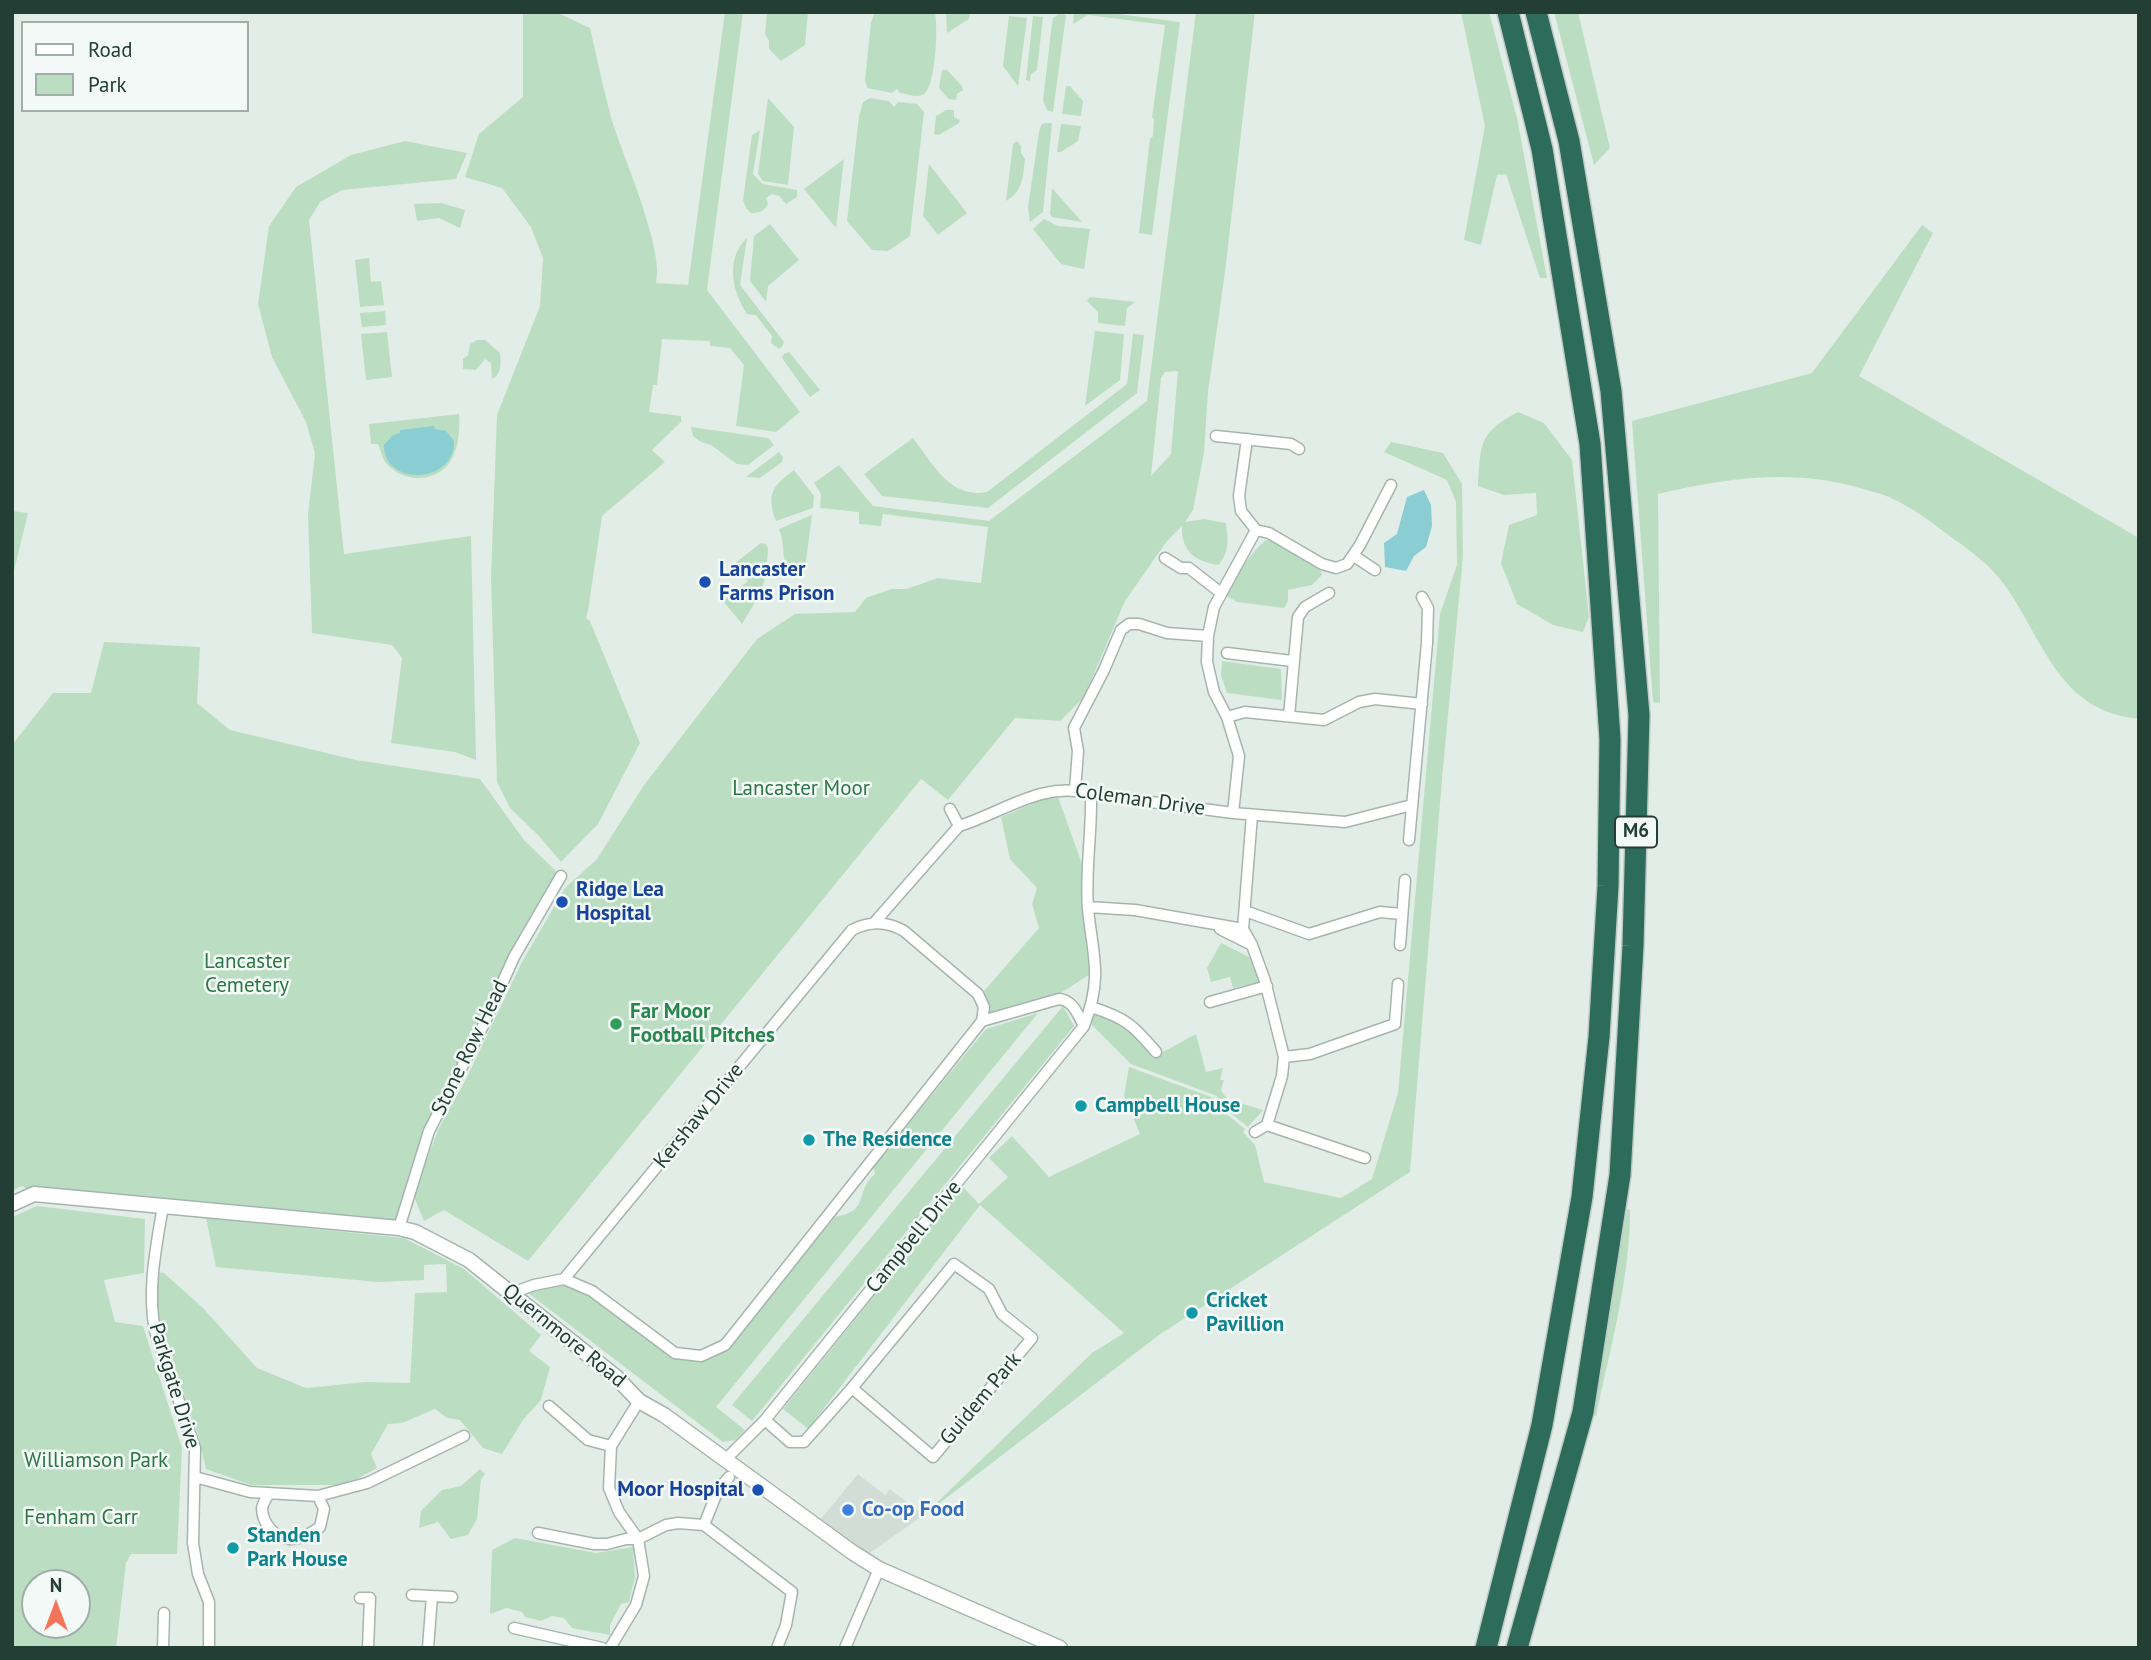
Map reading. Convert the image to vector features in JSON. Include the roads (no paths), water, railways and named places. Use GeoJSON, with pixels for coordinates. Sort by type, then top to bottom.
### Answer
{"type":"FeatureCollection","features":[{"type":"Feature","properties":{"kind":"highway","name":"M6"},"geometry":{"type":"LineString","coordinates":[[1486,1648],[1542,1425],[1582,1197],[1599,1037],[1608,886],[1610,740],[1590,444],[1542,149],[1508,12]]}},
{"type":"Feature","properties":{"kind":"highway","name":"M6"},"geometry":{"type":"LineString","coordinates":[[1517,1648],[1583,1412],[1620,1175],[1633,946],[1639,715],[1611,391],[1569,141],[1535,12]]}},
{"type":"Feature","properties":{"kind":"street"},"geometry":{"type":"LineString","coordinates":[[1216,436],[1291,444],[1299,449]]}},
{"type":"Feature","properties":{"kind":"street"},"geometry":{"type":"LineString","coordinates":[[1247,439],[1239,496],[1241,512],[1256,530],[1269,533],[1322,564],[1336,568],[1347,564],[1354,556],[1391,485]]}},
{"type":"Feature","properties":{"kind":"street"},"geometry":{"type":"LineString","coordinates":[[1233,813],[1238,756],[1227,718],[1214,692],[1207,662],[1208,636],[1213,607],[1256,530]]}},
{"type":"Feature","properties":{"kind":"street"},"geometry":{"type":"LineString","coordinates":[[1354,556],[1375,570]]}},
{"type":"Feature","properties":{"kind":"street"},"geometry":{"type":"LineString","coordinates":[[1165,558],[1181,568],[1189,568],[1221,593]]}},
{"type":"Feature","properties":{"kind":"street"},"geometry":{"type":"LineString","coordinates":[[1289,716],[1292,661],[1300,612],[1329,593]]}},
{"type":"Feature","properties":{"kind":"street"},"geometry":{"type":"LineString","coordinates":[[1409,840],[1428,608],[1422,597]]}},
{"type":"Feature","properties":{"kind":"street"},"geometry":{"type":"LineString","coordinates":[[1075,790],[1078,751],[1074,728],[1121,630],[1129,625],[1139,624],[1167,633],[1208,636]]}},
{"type":"Feature","properties":{"kind":"street"},"geometry":{"type":"LineString","coordinates":[[1227,653],[1292,661]]}},
{"type":"Feature","properties":{"kind":"street"},"geometry":{"type":"LineString","coordinates":[[1227,718],[1245,712],[1324,720],[1359,702],[1375,699],[1422,704]]}},
{"type":"Feature","properties":{"kind":"street","name":"Coleman Drive"},"geometry":{"type":"LineString","coordinates":[[874,923],[959,826],[1034,794],[1075,790],[1233,813],[1345,822],[1412,805]]}},
{"type":"Feature","properties":{"kind":"street","name":"Campbell Drive"},"geometry":{"type":"LineString","coordinates":[[726,1459],[765,1420],[1084,1026],[1097,976],[1088,907],[1091,794]]}},
{"type":"Feature","properties":{"kind":"street"},"geometry":{"type":"LineString","coordinates":[[950,809],[959,826]]}},
{"type":"Feature","properties":{"kind":"street"},"geometry":{"type":"LineString","coordinates":[[1252,815],[1243,929],[1252,945],[1266,986],[1284,1057],[1282,1076],[1267,1125],[1255,1132]]}},
{"type":"Feature","properties":{"kind":"street","name":"Stone Row Head"},"geometry":{"type":"LineString","coordinates":[[399,1228],[429,1131],[484,1024],[514,957],[561,876]]}},
{"type":"Feature","properties":{"kind":"street"},"geometry":{"type":"LineString","coordinates":[[1400,945],[1405,880]]}},
{"type":"Feature","properties":{"kind":"street"},"geometry":{"type":"LineString","coordinates":[[1088,907],[1135,910],[1243,929]]}},
{"type":"Feature","properties":{"kind":"street"},"geometry":{"type":"LineString","coordinates":[[1245,911],[1309,934],[1380,912],[1402,914]]}},
{"type":"Feature","properties":{"kind":"street"},"geometry":{"type":"LineString","coordinates":[[1205,922],[1252,945]]}},
{"type":"Feature","properties":{"kind":"street"},"geometry":{"type":"LineString","coordinates":[[512,1293],[564,1279],[592,1291],[675,1353],[701,1356],[725,1345],[982,1021],[984,1007],[978,994],[904,931],[890,923],[874,923]]}},
{"type":"Feature","properties":{"kind":"street","name":"Kershaw Drive"},"geometry":{"type":"LineString","coordinates":[[564,1279],[852,930],[874,923]]}},
{"type":"Feature","properties":{"kind":"street"},"geometry":{"type":"LineString","coordinates":[[1284,1057],[1310,1054],[1395,1024],[1398,984]]}},
{"type":"Feature","properties":{"kind":"street"},"geometry":{"type":"LineString","coordinates":[[1210,1002],[1266,986]]}},
{"type":"Feature","properties":{"kind":"street"},"geometry":{"type":"LineString","coordinates":[[982,1021],[1066,999],[1072,1004],[1084,1026]]}},
{"type":"Feature","properties":{"kind":"street"},"geometry":{"type":"LineString","coordinates":[[1091,1007],[1118,1016],[1133,1026],[1156,1052]]}},
{"type":"Feature","properties":{"kind":"street"},"geometry":{"type":"LineString","coordinates":[[1267,1125],[1365,1158]]}},
{"type":"Feature","properties":{"kind":"street","name":"Quernmore Road"},"geometry":{"type":"LineString","coordinates":[[12,1204],[34,1194],[399,1228],[415,1232],[469,1260],[616,1377],[639,1401],[664,1415],[726,1459],[847,1549],[879,1569],[1060,1648]]}},
{"type":"Feature","properties":{"kind":"street","name":"Parkgate Drive"},"geometry":{"type":"LineString","coordinates":[[163,1206],[152,1265],[152,1319],[195,1448],[193,1544],[198,1574],[209,1602],[209,1648]]}},
{"type":"Feature","properties":{"kind":"street","name":"Guidem Park"},"geometry":{"type":"LineString","coordinates":[[765,1420],[790,1442],[804,1442],[954,1264],[989,1289],[1002,1314],[1032,1338],[933,1457],[852,1388]]}},
{"type":"Feature","properties":{"kind":"street"},"geometry":{"type":"LineString","coordinates":[[610,1648],[636,1605],[644,1576],[638,1539],[619,1512],[609,1488],[611,1446],[639,1401]]}},
{"type":"Feature","properties":{"kind":"street"},"geometry":{"type":"LineString","coordinates":[[549,1406],[588,1440],[611,1446]]}},
{"type":"Feature","properties":{"kind":"street"},"geometry":{"type":"LineString","coordinates":[[195,1477],[250,1492],[318,1496],[366,1483],[464,1436]]}},
{"type":"Feature","properties":{"kind":"street"},"geometry":{"type":"LineString","coordinates":[[704,1525],[718,1490],[729,1477]]}},
{"type":"Feature","properties":{"kind":"street"},"geometry":{"type":"LineString","coordinates":[[269,1493],[262,1507],[265,1523],[274,1533],[289,1539],[308,1536],[320,1527],[324,1509],[318,1496]]}},
{"type":"Feature","properties":{"kind":"street"},"geometry":{"type":"LineString","coordinates":[[538,1533],[607,1544],[626,1538],[638,1539],[666,1525],[704,1525],[792,1592],[786,1625],[777,1648]]}},
{"type":"Feature","properties":{"kind":"street"},"geometry":{"type":"LineString","coordinates":[[845,1648],[879,1569]]}},
{"type":"Feature","properties":{"kind":"street"},"geometry":{"type":"LineString","coordinates":[[412,1595],[452,1597]]}},
{"type":"Feature","properties":{"kind":"street"},"geometry":{"type":"LineString","coordinates":[[428,1648],[432,1596]]}},
{"type":"Feature","properties":{"kind":"street"},"geometry":{"type":"LineString","coordinates":[[360,1598],[370,1598],[368,1648]]}},
{"type":"Feature","properties":{"kind":"street"},"geometry":{"type":"LineString","coordinates":[[163,1648],[164,1613]]}},
{"type":"Feature","properties":{"kind":"street"},"geometry":{"type":"LineString","coordinates":[[514,1628],[602,1648]]}},
{"type":"Feature","properties":{"kind":"water"},"geometry":{"type":"Polygon","coordinates":[[[434,426],[435,429],[446,431],[454,441],[452,455],[444,465],[433,472],[407,474],[395,468],[387,459],[384,445],[393,435],[400,433],[400,430],[434,426]]]}},
{"type":"Feature","properties":{"kind":"water"},"geometry":{"type":"Polygon","coordinates":[[[1424,490],[1431,505],[1432,526],[1426,547],[1414,556],[1406,571],[1385,567],[1384,543],[1397,534],[1407,497],[1424,490]]]}},
{"type":"Feature","properties":{"kind":"place","name":"Lancaster Farms Prison"},"geometry":{"type":"Point","coordinates":[705,582]}},
{"type":"Feature","properties":{"kind":"place","name":"Ridge Lea Hospital"},"geometry":{"type":"Point","coordinates":[562,902]}},
{"type":"Feature","properties":{"kind":"place","name":"Far Moor Football Pitches"},"geometry":{"type":"Point","coordinates":[616,1024]}},
{"type":"Feature","properties":{"kind":"place","name":"Campbell House"},"geometry":{"type":"Point","coordinates":[1081,1106]}},
{"type":"Feature","properties":{"kind":"place","name":"The Residence"},"geometry":{"type":"Point","coordinates":[809,1140]}},
{"type":"Feature","properties":{"kind":"place","name":"Cricket Pavillion"},"geometry":{"type":"Point","coordinates":[1192,1313]}},
{"type":"Feature","properties":{"kind":"place","name":"Moor Hospital"},"geometry":{"type":"Point","coordinates":[758,1490]}},
{"type":"Feature","properties":{"kind":"place","name":"Co-op Food"},"geometry":{"type":"Point","coordinates":[848,1510]}},
{"type":"Feature","properties":{"kind":"place","name":"Standen Park House"},"geometry":{"type":"Point","coordinates":[233,1548]}},
{"type":"Feature","properties":{"kind":"park label","name":"Lancaster Moor"},"geometry":{"type":"Point","coordinates":[801,789]}},
{"type":"Feature","properties":{"kind":"park label","name":"Lancaster Cemetery"},"geometry":{"type":"Point","coordinates":[247,974]}},
{"type":"Feature","properties":{"kind":"park label","name":"Williamson Park"},"geometry":{"type":"Point","coordinates":[96,1461]}},
{"type":"Feature","properties":{"kind":"park label","name":"Fenham Carr"},"geometry":{"type":"Point","coordinates":[81,1518]}}]}
